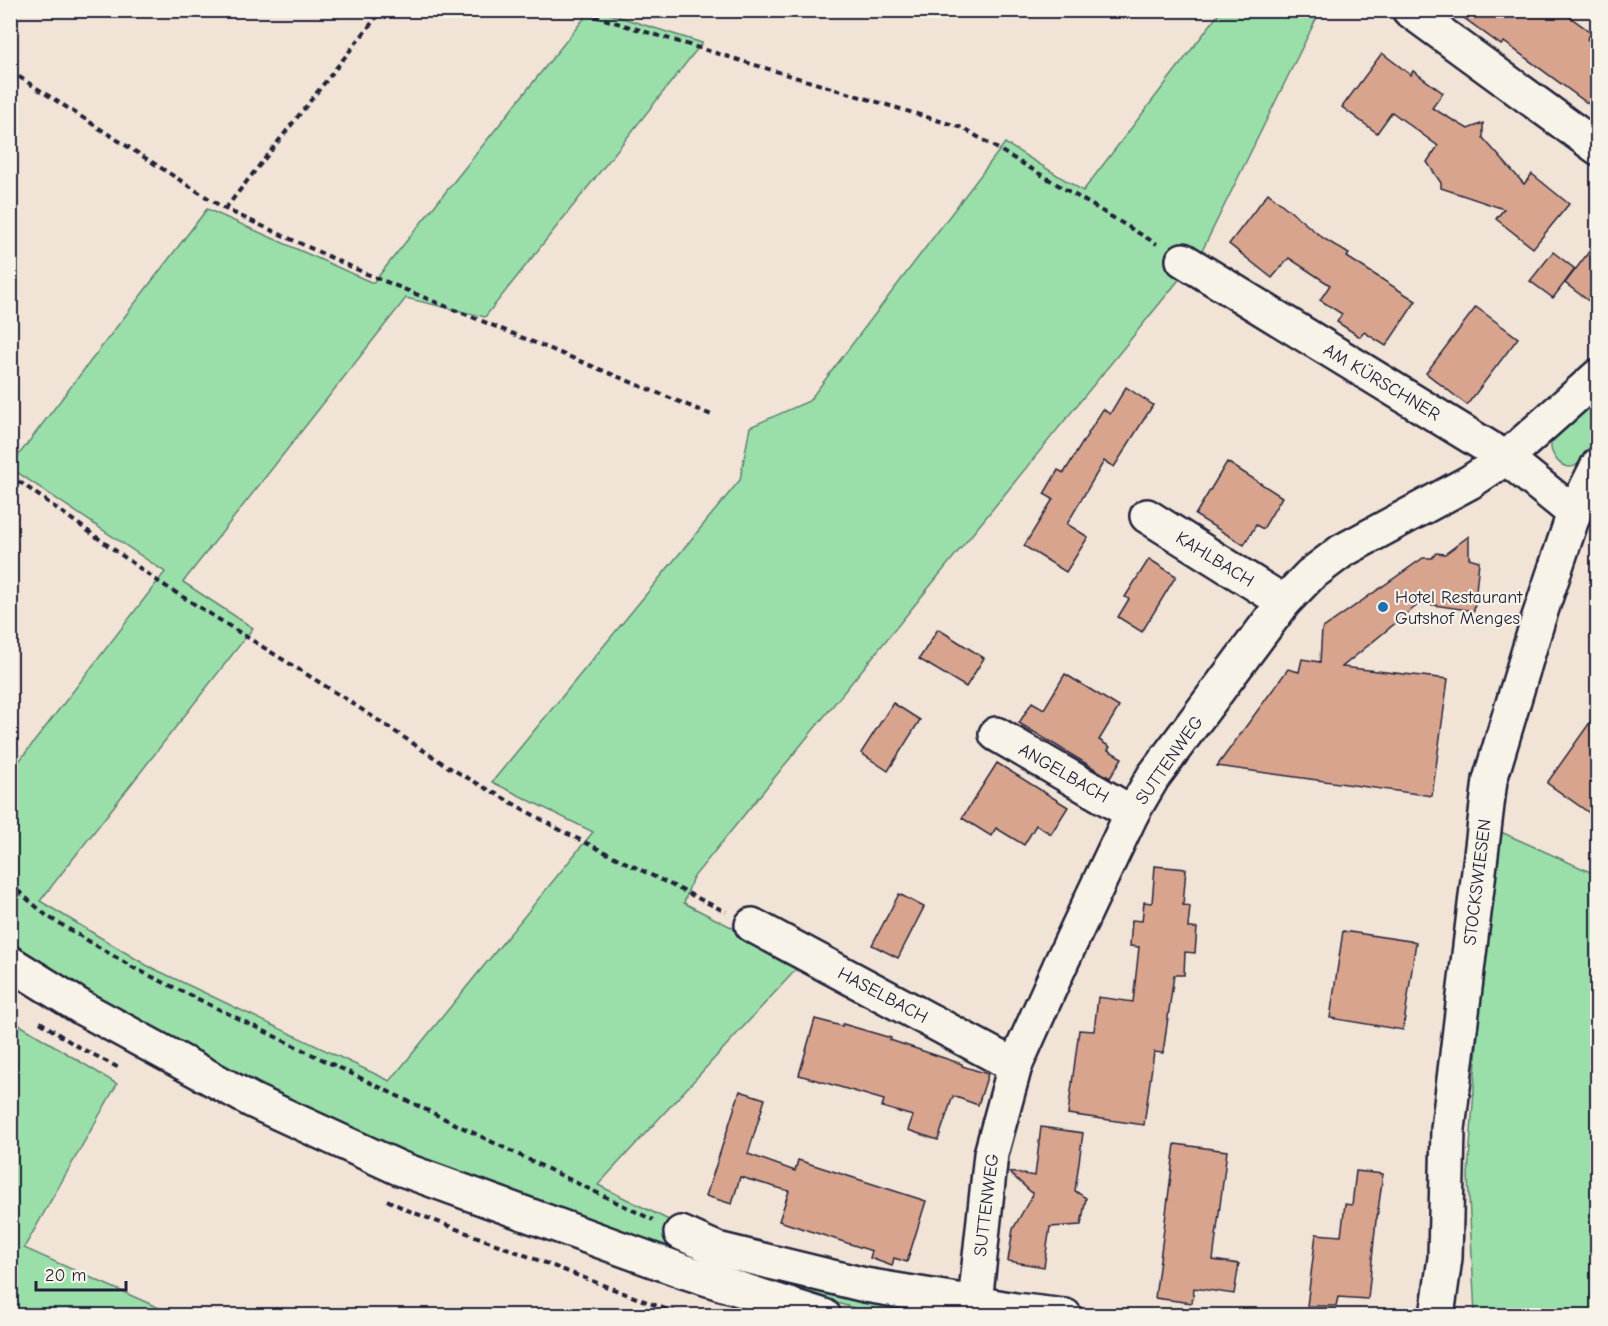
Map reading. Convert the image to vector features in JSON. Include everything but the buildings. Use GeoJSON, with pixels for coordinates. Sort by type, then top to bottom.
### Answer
{"type":"FeatureCollection","features":[{"type":"Feature","properties":{"kind":"street"},"geometry":{"type":"LineString","coordinates":[[1410,10],[1598,148]]}},
{"type":"Feature","properties":{"kind":"street","name":"AM KÜRSCHNER"},"geometry":{"type":"LineString","coordinates":[[1183,260],[1506,458],[1574,513]]}},
{"type":"Feature","properties":{"kind":"street","name":"SUTTENWEG"},"geometry":{"type":"LineString","coordinates":[[975,1302],[991,1154],[1015,1066],[1132,813],[1153,777],[1284,602],[1310,575],[1342,551],[1470,482],[1506,458],[1598,376]]}},
{"type":"Feature","properties":{"kind":"street","name":"STOCKSWIESEN"},"geometry":{"type":"LineString","coordinates":[[1437,1316],[1445,1258],[1448,1129],[1490,780],[1538,620],[1574,513],[1598,465]]}},
{"type":"Feature","properties":{"kind":"street","name":"KAHLBACH"},"geometry":{"type":"LineString","coordinates":[[1147,516],[1284,602]]}},
{"type":"Feature","properties":{"kind":"street","name":"ANGELBACH"},"geometry":{"type":"LineString","coordinates":[[996,734],[1132,813]]}},
{"type":"Feature","properties":{"kind":"street","name":"HASELBACH"},"geometry":{"type":"LineString","coordinates":[[752,925],[1015,1066]]}},
{"type":"Feature","properties":{"kind":"street"},"geometry":{"type":"LineString","coordinates":[[10,963],[84,1009],[253,1101],[399,1168],[683,1271],[824,1316]]}},
{"type":"Feature","properties":{"kind":"street"},"geometry":{"type":"LineString","coordinates":[[681,1233],[717,1249],[865,1286],[1065,1316]]}},
{"type":"Feature","properties":{"kind":"path"},"geometry":{"type":"LineString","coordinates":[[225,209],[382,10]]}},
{"type":"Feature","properties":{"kind":"path"},"geometry":{"type":"LineString","coordinates":[[574,10],[963,128],[1183,260]]}},
{"type":"Feature","properties":{"kind":"path"},"geometry":{"type":"LineString","coordinates":[[10,71],[225,209],[367,274],[714,416]]}},
{"type":"Feature","properties":{"kind":"path"},"geometry":{"type":"LineString","coordinates":[[10,475],[159,582],[346,699],[450,768],[562,831],[752,925]]}},
{"type":"Feature","properties":{"kind":"path"},"geometry":{"type":"LineString","coordinates":[[10,884],[47,916],[132,967],[681,1233]]}},
{"type":"Feature","properties":{"kind":"green space"},"geometry":{"type":"Polygon","coordinates":[[[590,11],[600,11],[702,43],[485,317],[406,298],[183,582],[253,628],[40,901],[146,965],[390,1081],[593,832],[492,782],[740,480],[750,427],[809,401],[1005,143],[1083,191],[1221,11],[1320,11],[1198,259],[692,879],[684,903],[802,963],[598,1185],[687,1229],[836,1293],[918,1315],[879,1315],[692,1262],[489,1187],[368,1138],[78,991],[11,947],[10,773],[165,572],[11,468],[11,465],[207,209],[373,283],[590,11]]]}},
{"type":"Feature","properties":{"kind":"green space"},"geometry":{"type":"Polygon","coordinates":[[[1597,397],[1598,423],[1595,438],[1578,464],[1573,467],[1562,465],[1554,456],[1552,439],[1597,397]]]}},
{"type":"Feature","properties":{"kind":"green space"},"geometry":{"type":"Polygon","coordinates":[[[1492,828],[1597,875],[1597,1315],[1475,1315],[1468,1176],[1492,828]]]}},
{"type":"Feature","properties":{"kind":"green space"},"geometry":{"type":"Polygon","coordinates":[[[10,1019],[117,1084],[24,1248],[175,1315],[11,1315],[10,1019]]]}},
{"type":"Feature","properties":{"kind":"place","name":"Hotel Restaurant Gutshof Menges"},"geometry":{"type":"Point","coordinates":[1383,607]}}]}
